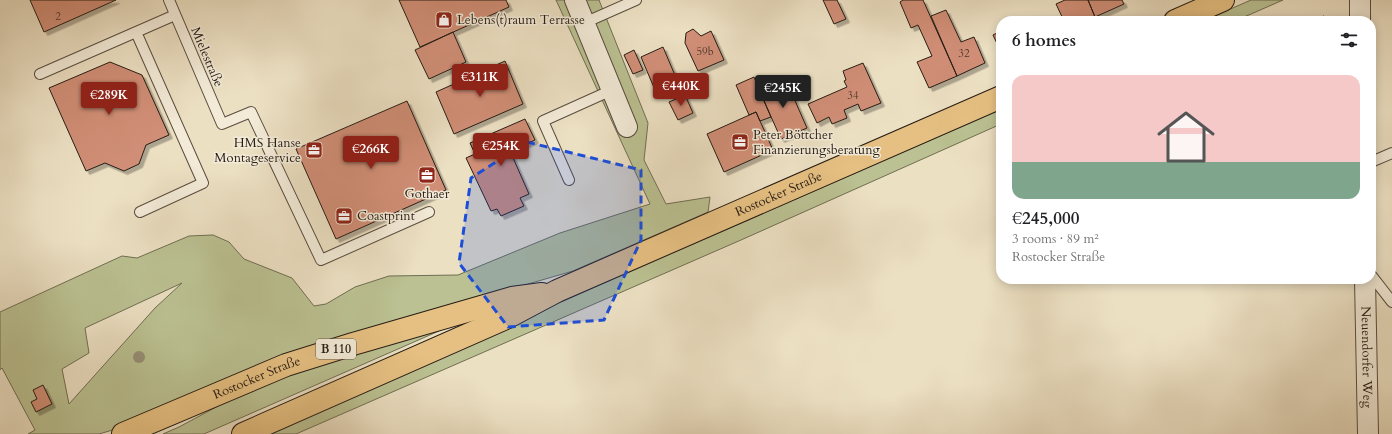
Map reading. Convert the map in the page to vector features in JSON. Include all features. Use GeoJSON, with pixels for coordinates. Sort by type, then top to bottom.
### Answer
{"type":"FeatureCollection","features":[{"type":"Feature","properties":{"kind":"main road"},"geometry":{"type":"LineString","coordinates":[[1186,16],[1223,0]]}},
{"type":"Feature","properties":{"kind":"main road","name":"Rostocker Straße"},"geometry":{"type":"LineString","coordinates":[[243,434],[508,317],[557,291],[996,99]]}},
{"type":"Feature","properties":{"kind":"main road","name":"Rostocker Straße"},"geometry":{"type":"LineString","coordinates":[[123,434],[286,366],[353,344],[512,298],[557,291]]}},
{"type":"Feature","properties":{"kind":"street"},"geometry":{"type":"LineString","coordinates":[[575,0],[627,127]]}},
{"type":"Feature","properties":{"kind":"street"},"geometry":{"type":"LineString","coordinates":[[1360,0],[1360,16]]}},
{"type":"Feature","properties":{"kind":"street","name":"Neuendorfer Weg"},"geometry":{"type":"LineString","coordinates":[[1365,284],[1368,434]]}},
{"type":"Feature","properties":{"kind":"lane","name":"Mielestraße"},"geometry":{"type":"LineString","coordinates":[[168,0],[222,124],[251,112],[321,260],[429,212]]}},
{"type":"Feature","properties":{"kind":"lane"},"geometry":{"type":"LineString","coordinates":[[584,23],[636,0]]}},
{"type":"Feature","properties":{"kind":"lane"},"geometry":{"type":"LineString","coordinates":[[40,74],[175,15]]}},
{"type":"Feature","properties":{"kind":"lane"},"geometry":{"type":"LineString","coordinates":[[136,32],[203,183],[140,212]]}},
{"type":"Feature","properties":{"kind":"lane"},"geometry":{"type":"LineString","coordinates":[[569,180],[543,121],[612,90]]}},
{"type":"Feature","properties":{"kind":"lane"},"geometry":{"type":"LineString","coordinates":[[1376,160],[1392,153]]}},
{"type":"Feature","properties":{"kind":"lane"},"geometry":{"type":"LineString","coordinates":[[1376,281],[1392,302]]}},
{"type":"Feature","properties":{"kind":"highlighted area"},"geometry":{"type":"Polygon","coordinates":[[[527,142],[641,170],[641,240],[604,320],[508,327],[459,263],[471,178],[527,142]]]}},
{"type":"Feature","properties":{"kind":"green space"},"geometry":{"type":"Polygon","coordinates":[[[556,0],[599,0],[648,123],[644,160],[666,204],[710,197],[708,212],[573,271],[345,337],[126,426],[99,434],[28,434],[35,430],[2,368],[0,370],[0,312],[122,256],[137,258],[189,236],[213,235],[229,242],[244,259],[292,278],[314,306],[326,304],[355,287],[389,276],[458,275],[560,233],[650,204],[556,0]],[[182,283],[85,328],[89,353],[62,369],[69,404],[155,308],[182,283]]]}},
{"type":"Feature","properties":{"kind":"green space"},"geometry":{"type":"Polygon","coordinates":[[[1251,0],[1283,0],[1246,16],[1214,16],[1251,0]]]}},
{"type":"Feature","properties":{"kind":"green space"},"geometry":{"type":"Polygon","coordinates":[[[996,111],[996,126],[741,240],[296,434],[260,434],[996,111]]]}},
{"type":"Feature","properties":{"kind":"green space"},"geometry":{"type":"Polygon","coordinates":[[[437,326],[439,331],[204,434],[163,434],[261,383],[437,326]]]}},
{"type":"Feature","properties":{"kind":"building"},"geometry":{"type":"Polygon","coordinates":[[[30,0],[116,0],[44,32],[30,0]]]}},
{"type":"Feature","properties":{"kind":"building","name":"Lebens(t)raum Terrasse"},"geometry":{"type":"Polygon","coordinates":[[[399,0],[506,0],[509,7],[420,47],[399,0]]]}},
{"type":"Feature","properties":{"kind":"building"},"geometry":{"type":"Polygon","coordinates":[[[823,0],[837,0],[846,19],[834,24],[823,0]]]}},
{"type":"Feature","properties":{"kind":"building"},"geometry":{"type":"Polygon","coordinates":[[[903,0],[923,0],[957,76],[929,88],[917,62],[932,56],[918,25],[911,28],[900,2],[903,0]]]}},
{"type":"Feature","properties":{"kind":"building"},"geometry":{"type":"Polygon","coordinates":[[[1065,0],[1088,0],[1095,16],[1062,16],[1056,4],[1065,0]]]}},
{"type":"Feature","properties":{"kind":"building"},"geometry":{"type":"Polygon","coordinates":[[[1088,0],[1122,0],[1124,4],[1097,16],[1095,16],[1088,0]]]}},
{"type":"Feature","properties":{"kind":"building"},"geometry":{"type":"Polygon","coordinates":[[[946,10],[961,42],[974,37],[985,63],[957,76],[931,16],[946,10]]]}},
{"type":"Feature","properties":{"kind":"building"},"geometry":{"type":"Polygon","coordinates":[[[693,29],[701,36],[711,31],[724,60],[698,71],[685,43],[686,33],[693,29]]]}},
{"type":"Feature","properties":{"kind":"building"},"geometry":{"type":"Polygon","coordinates":[[[453,32],[466,62],[429,79],[415,50],[453,32]]]}},
{"type":"Feature","properties":{"kind":"building"},"geometry":{"type":"Polygon","coordinates":[[[996,34],[996,41],[993,35],[996,34]]]}},
{"type":"Feature","properties":{"kind":"building"},"geometry":{"type":"Polygon","coordinates":[[[663,47],[677,80],[655,90],[641,57],[663,47]]]}},
{"type":"Feature","properties":{"kind":"building"},"geometry":{"type":"Polygon","coordinates":[[[634,50],[643,70],[633,74],[624,55],[634,50]]]}},
{"type":"Feature","properties":{"kind":"building"},"geometry":{"type":"Polygon","coordinates":[[[505,61],[523,104],[454,134],[436,92],[505,61]]]}},
{"type":"Feature","properties":{"kind":"building"},"geometry":{"type":"Polygon","coordinates":[[[110,62],[142,75],[169,135],[146,145],[139,164],[124,171],[105,163],[86,171],[49,88],[110,62]]]}},
{"type":"Feature","properties":{"kind":"building"},"geometry":{"type":"Polygon","coordinates":[[[863,63],[881,103],[861,111],[858,104],[844,110],[847,118],[832,124],[829,117],[817,123],[808,104],[847,87],[844,81],[846,80],[843,71],[863,63]]]}},
{"type":"Feature","properties":{"kind":"building"},"geometry":{"type":"Polygon","coordinates":[[[754,77],[771,117],[760,121],[756,112],[749,115],[736,85],[754,77]]]}},
{"type":"Feature","properties":{"kind":"building"},"geometry":{"type":"Polygon","coordinates":[[[785,78],[807,128],[781,139],[759,90],[785,78]]]}},
{"type":"Feature","properties":{"kind":"building"},"geometry":{"type":"Polygon","coordinates":[[[685,95],[693,113],[678,120],[669,102],[685,95]]]}},
{"type":"Feature","properties":{"kind":"building"},"geometry":{"type":"Polygon","coordinates":[[[407,101],[446,190],[336,239],[296,149],[407,101]]]}},
{"type":"Feature","properties":{"kind":"building","name":"Peter Böttcher Finanzierungsberatung"},"geometry":{"type":"Polygon","coordinates":[[[756,112],[773,150],[724,172],[707,134],[756,112]]]}},
{"type":"Feature","properties":{"kind":"building"},"geometry":{"type":"Polygon","coordinates":[[[525,119],[535,140],[510,151],[529,194],[520,198],[524,206],[501,216],[497,209],[491,211],[466,158],[475,154],[470,143],[525,119]]]}},
{"type":"Feature","properties":{"kind":"building"},"geometry":{"type":"Polygon","coordinates":[[[43,385],[52,404],[36,412],[31,402],[37,399],[33,390],[43,385]]]}},
{"type":"Feature","properties":{"kind":"place","name":"Lebens(t)raum Terrasse"},"geometry":{"type":"Point","coordinates":[444,20]}},
{"type":"Feature","properties":{"kind":"place","name":"Peter Böttcher Finanzierungsberatung"},"geometry":{"type":"Point","coordinates":[740,142]}},
{"type":"Feature","properties":{"kind":"place","name":"HMS Hanse Montageservice"},"geometry":{"type":"Point","coordinates":[314,150]}},
{"type":"Feature","properties":{"kind":"place","name":"Gothaer"},"geometry":{"type":"Point","coordinates":[427,175]}},
{"type":"Feature","properties":{"kind":"place","name":"Coastprint"},"geometry":{"type":"Point","coordinates":[344,216]}}]}
